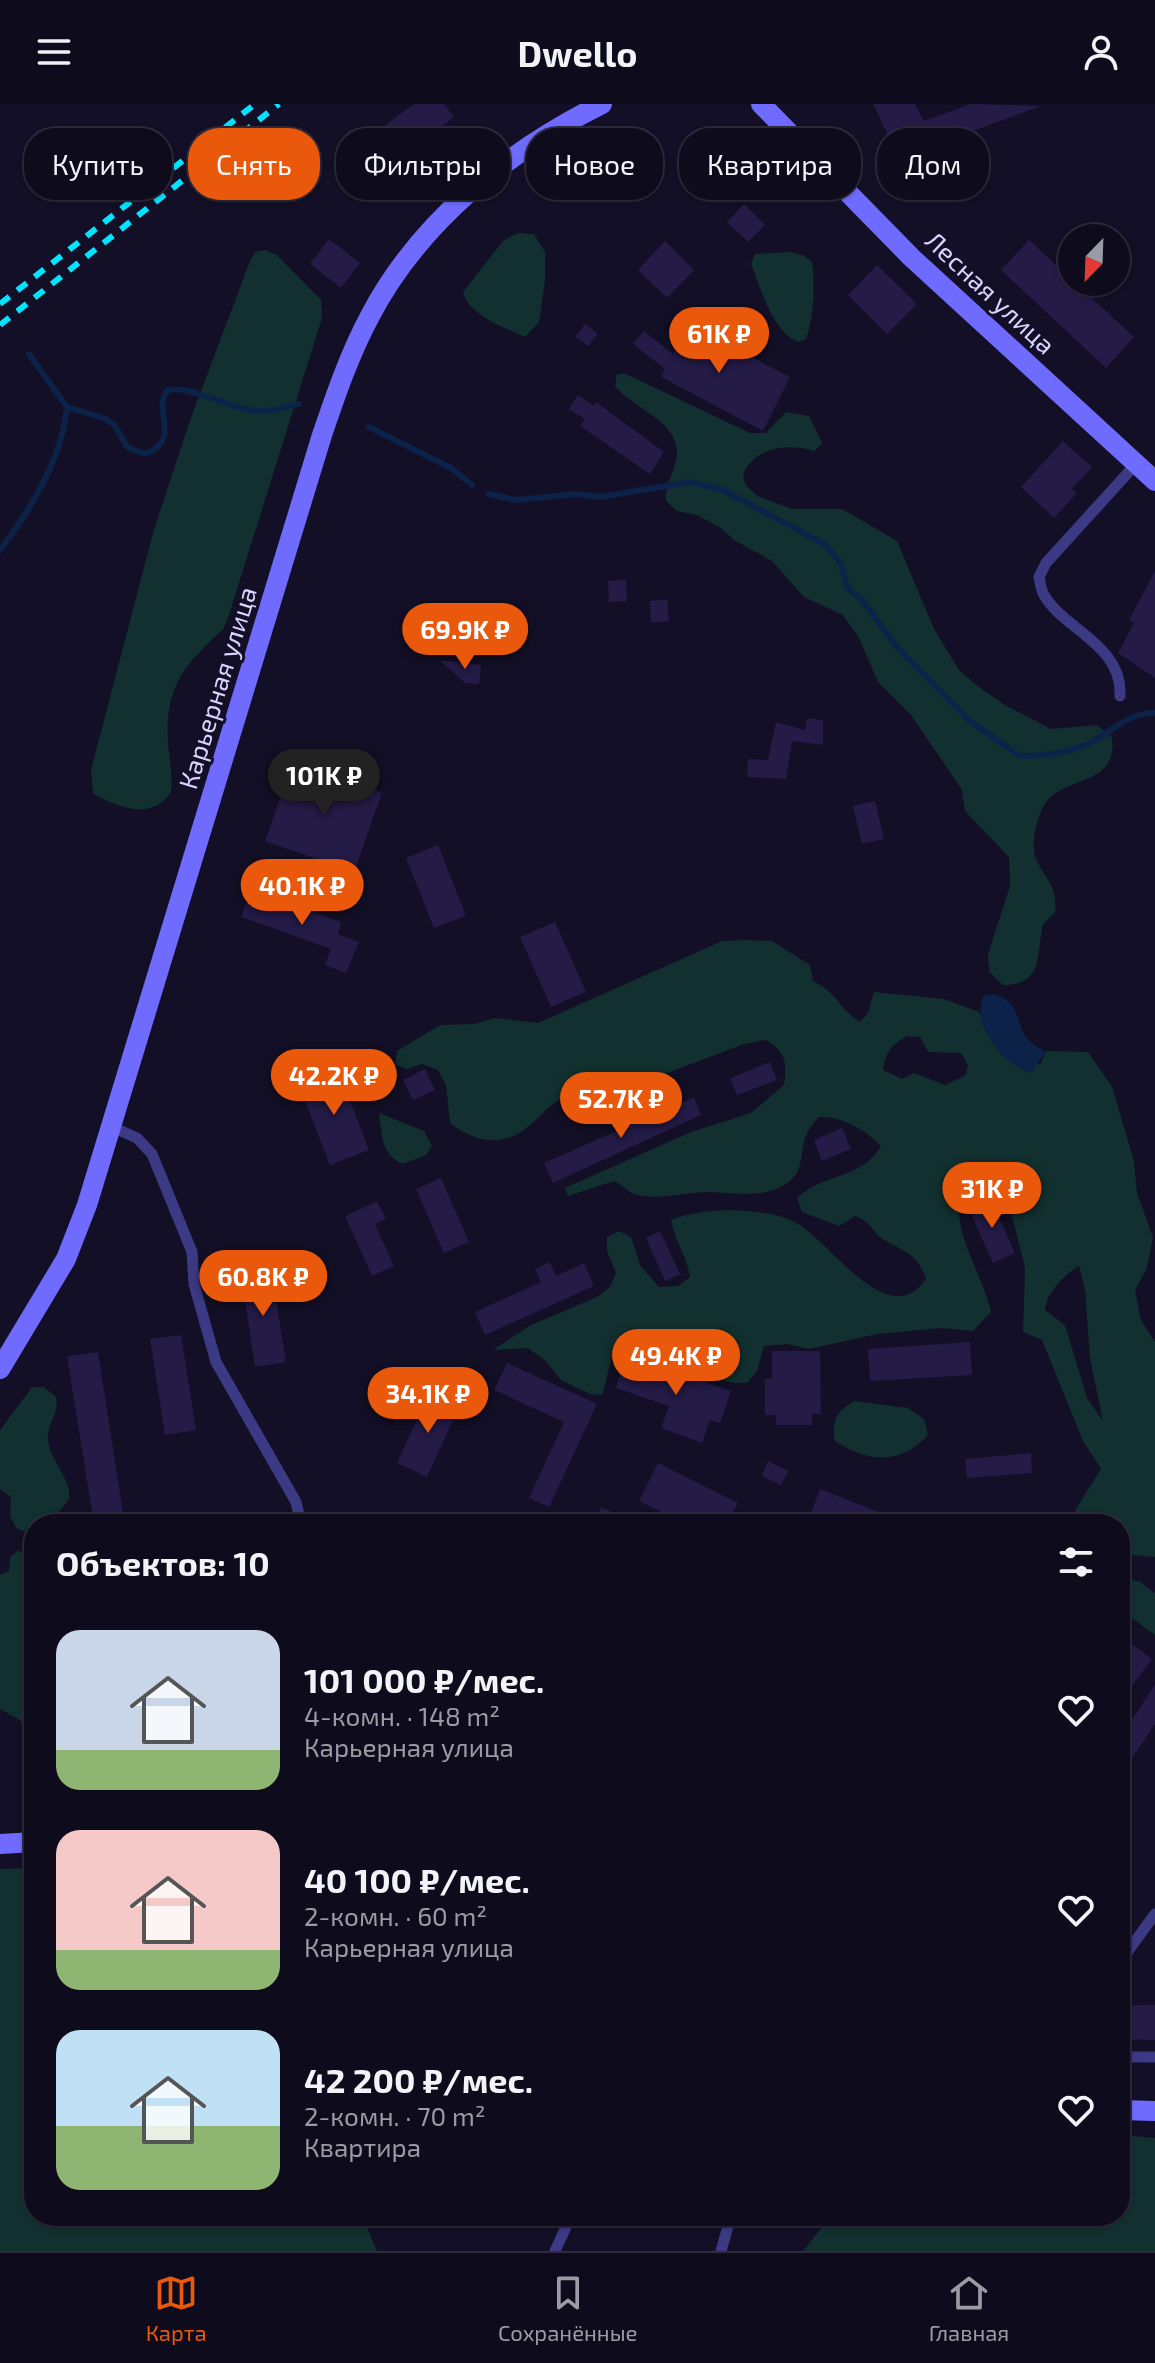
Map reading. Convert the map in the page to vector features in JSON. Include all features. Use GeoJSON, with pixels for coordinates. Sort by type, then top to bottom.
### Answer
{"type":"FeatureCollection","features":[{"type":"Feature","properties":{"kind":"main road","name":"Карьерная улица"},"geometry":{"type":"LineString","coordinates":[[0,1369],[66,1259],[112,1127],[322,435],[364,328],[403,265],[468,195],[528,146],[602,104]]}},
{"type":"Feature","properties":{"kind":"main road","name":"Лесная улица"},"geometry":{"type":"LineString","coordinates":[[761,104],[912,258],[1146,461],[1155,481]]}},
{"type":"Feature","properties":{"kind":"main road"},"geometry":{"type":"LineString","coordinates":[[0,1844],[24,1843]]}},
{"type":"Feature","properties":{"kind":"main road"},"geometry":{"type":"LineString","coordinates":[[1130,2110],[1155,2111]]}},
{"type":"Feature","properties":{"kind":"lane"},"geometry":{"type":"LineString","coordinates":[[1120,696],[1121,685],[1111,660],[1044,595],[1039,577],[1046,563],[1146,461]]}},
{"type":"Feature","properties":{"kind":"lane"},"geometry":{"type":"LineString","coordinates":[[112,1127],[137,1138],[152,1154],[192,1252],[194,1284],[216,1362],[296,1502],[299,1514]]}},
{"type":"Feature","properties":{"kind":"lane"},"geometry":{"type":"LineString","coordinates":[[1130,1948],[1155,1914]]}},
{"type":"Feature","properties":{"kind":"lane"},"geometry":{"type":"LineString","coordinates":[[1130,2057],[1155,2057]]}},
{"type":"Feature","properties":{"kind":"lane"},"geometry":{"type":"LineString","coordinates":[[555,2251],[566,2226]]}},
{"type":"Feature","properties":{"kind":"lane"},"geometry":{"type":"LineString","coordinates":[[721,2251],[728,2226]]}},
{"type":"Feature","properties":{"kind":"green space"},"geometry":{"type":"Polygon","coordinates":[[[518,233],[534,234],[545,252],[545,281],[539,322],[525,337],[480,314],[466,300],[463,292],[503,241],[518,233]]]}},
{"type":"Feature","properties":{"kind":"green space"},"geometry":{"type":"Polygon","coordinates":[[[265,250],[277,255],[321,300],[322,318],[227,621],[188,666],[174,691],[168,722],[171,792],[154,807],[124,807],[93,794],[91,770],[153,533],[189,423],[250,261],[255,252],[265,250]]]}},
{"type":"Feature","properties":{"kind":"green space"},"geometry":{"type":"Polygon","coordinates":[[[790,252],[803,255],[812,262],[813,271],[811,321],[806,339],[798,342],[789,337],[774,319],[751,264],[755,254],[790,252]]]}},
{"type":"Feature","properties":{"kind":"green space"},"geometry":{"type":"Polygon","coordinates":[[[617,374],[626,374],[750,433],[766,433],[786,412],[809,416],[822,443],[815,451],[784,447],[765,452],[756,457],[743,474],[745,484],[757,496],[792,509],[842,509],[897,541],[934,629],[959,670],[1005,705],[1051,729],[1097,725],[1112,737],[1112,753],[1100,772],[1056,793],[1040,814],[1035,830],[1035,855],[1051,885],[1055,912],[1043,924],[1036,965],[1026,980],[1003,985],[989,972],[988,954],[1010,886],[1009,857],[965,811],[962,790],[911,715],[878,682],[859,638],[843,615],[804,597],[772,561],[734,540],[721,528],[697,515],[677,511],[666,501],[677,453],[675,442],[662,423],[615,386],[617,374]]]}},
{"type":"Feature","properties":{"kind":"green space"},"geometry":{"type":"Polygon","coordinates":[[[722,941],[772,941],[810,965],[813,981],[829,991],[860,1022],[868,1013],[874,992],[944,999],[979,1012],[983,1020],[1040,1065],[1046,1051],[1088,1052],[1112,1087],[1134,1161],[1137,1193],[1153,1237],[1147,1268],[1135,1290],[1141,1320],[1155,1342],[1155,1557],[1130,1555],[1130,1514],[1077,1514],[1075,1510],[1101,1469],[1083,1441],[1042,1340],[1023,1332],[1025,1268],[1011,1212],[996,1187],[975,1189],[960,1197],[961,1227],[991,1312],[973,1331],[941,1328],[877,1334],[809,1349],[787,1344],[764,1346],[757,1371],[747,1383],[716,1379],[642,1348],[626,1345],[612,1357],[602,1395],[590,1394],[561,1380],[546,1361],[528,1348],[493,1350],[529,1326],[597,1297],[610,1287],[616,1273],[607,1251],[607,1237],[619,1231],[631,1237],[640,1265],[659,1287],[678,1286],[690,1277],[671,1220],[699,1213],[753,1211],[785,1218],[812,1234],[861,1279],[878,1291],[895,1296],[911,1293],[926,1279],[914,1258],[884,1240],[860,1218],[855,1216],[839,1226],[802,1212],[797,1198],[818,1184],[863,1165],[881,1146],[861,1130],[836,1119],[819,1117],[811,1126],[797,1172],[775,1190],[753,1194],[709,1192],[652,1197],[634,1194],[614,1181],[568,1196],[565,1188],[691,1132],[751,1113],[784,1085],[784,1058],[766,1040],[744,1044],[609,1095],[565,1097],[516,1135],[496,1140],[477,1138],[450,1123],[446,1085],[438,1070],[422,1064],[406,1069],[395,1064],[397,1051],[440,1025],[474,1024],[495,1018],[538,1023],[722,941]],[[907,1036],[890,1049],[883,1070],[902,1079],[914,1073],[945,1085],[966,1075],[968,1065],[961,1053],[928,1052],[920,1037],[907,1036]],[[1079,1266],[1057,1285],[1045,1310],[1065,1325],[1087,1398],[1103,1421],[1090,1359],[1085,1289],[1079,1266]]]}},
{"type":"Feature","properties":{"kind":"green space"},"geometry":{"type":"Polygon","coordinates":[[[379,1113],[424,1131],[432,1146],[426,1155],[403,1164],[390,1155],[382,1136],[379,1113]]]}},
{"type":"Feature","properties":{"kind":"green space"},"geometry":{"type":"Polygon","coordinates":[[[32,1387],[44,1387],[56,1397],[48,1443],[68,1485],[68,1500],[56,1514],[24,1514],[24,1531],[16,1528],[10,1516],[11,1497],[0,1489],[0,1430],[32,1387]]]}},
{"type":"Feature","properties":{"kind":"green space"},"geometry":{"type":"Polygon","coordinates":[[[854,1401],[908,1408],[924,1419],[928,1435],[907,1452],[895,1456],[884,1458],[860,1454],[835,1441],[834,1427],[839,1413],[854,1401]]]}},
{"type":"Feature","properties":{"kind":"green space"},"geometry":{"type":"Polygon","coordinates":[[[19,1550],[24,1555],[24,1729],[20,1720],[0,1709],[0,1575],[9,1571],[10,1557],[19,1550]]]}},
{"type":"Feature","properties":{"kind":"green space"},"geometry":{"type":"Polygon","coordinates":[[[1130,1580],[1140,1582],[1155,1593],[1155,1635],[1130,1616],[1130,1580]]]}},
{"type":"Feature","properties":{"kind":"green space"},"geometry":{"type":"Polygon","coordinates":[[[24,1868],[24,2226],[366,2226],[377,2251],[0,2251],[0,1869],[24,1868]]]}},
{"type":"Feature","properties":{"kind":"green space"},"geometry":{"type":"Polygon","coordinates":[[[1130,2136],[1155,2138],[1155,2251],[803,2251],[823,2226],[1130,2226],[1130,2136]]]}},
{"type":"Feature","properties":{"kind":"water"},"geometry":{"type":"Polygon","coordinates":[[[995,994],[1012,1006],[1027,1038],[1046,1051],[1031,1073],[1000,1053],[985,1030],[981,1018],[984,995],[995,994]]]}},
{"type":"Feature","properties":{"kind":"building"},"geometry":{"type":"Polygon","coordinates":[[[414,104],[444,104],[454,117],[439,128],[381,128],[414,104]]]}},
{"type":"Feature","properties":{"kind":"building"},"geometry":{"type":"Polygon","coordinates":[[[873,104],[915,104],[924,121],[971,104],[1041,106],[981,128],[884,128],[873,104]]]}},
{"type":"Feature","properties":{"kind":"building"},"geometry":{"type":"Polygon","coordinates":[[[744,204],[765,225],[748,242],[727,222],[744,204]]]}},
{"type":"Feature","properties":{"kind":"building"},"geometry":{"type":"Polygon","coordinates":[[[329,239],[360,263],[341,288],[310,264],[329,239]]]}},
{"type":"Feature","properties":{"kind":"building"},"geometry":{"type":"Polygon","coordinates":[[[1029,240],[1058,267],[1058,296],[1090,296],[1134,337],[1106,368],[1001,270],[1029,240]]]}},
{"type":"Feature","properties":{"kind":"building"},"geometry":{"type":"Polygon","coordinates":[[[665,241],[694,270],[667,298],[638,270],[665,241]]]}},
{"type":"Feature","properties":{"kind":"building"},"geometry":{"type":"Polygon","coordinates":[[[877,265],[917,304],[887,334],[848,295],[877,265]]]}},
{"type":"Feature","properties":{"kind":"building"},"geometry":{"type":"Polygon","coordinates":[[[585,324],[598,334],[588,346],[575,337],[585,324]]]}},
{"type":"Feature","properties":{"kind":"building"},"geometry":{"type":"Polygon","coordinates":[[[689,324],[790,377],[763,431],[661,377],[665,369],[633,344],[644,331],[673,354],[689,324]]]}},
{"type":"Feature","properties":{"kind":"building"},"geometry":{"type":"Polygon","coordinates":[[[578,395],[594,406],[596,402],[664,452],[650,474],[580,426],[585,419],[569,409],[578,395]]]}},
{"type":"Feature","properties":{"kind":"building"},"geometry":{"type":"Polygon","coordinates":[[[1063,441],[1092,467],[1072,489],[1077,493],[1054,518],[1021,487],[1063,441]]]}},
{"type":"Feature","properties":{"kind":"building"},"geometry":{"type":"Polygon","coordinates":[[[1155,571],[1155,678],[1118,653],[1134,623],[1129,620],[1155,571]]]}},
{"type":"Feature","properties":{"kind":"building"},"geometry":{"type":"Polygon","coordinates":[[[626,580],[627,601],[609,602],[608,581],[626,580]]]}},
{"type":"Feature","properties":{"kind":"building"},"geometry":{"type":"Polygon","coordinates":[[[667,599],[669,621],[651,623],[650,601],[667,599]]]}},
{"type":"Feature","properties":{"kind":"building"},"geometry":{"type":"Polygon","coordinates":[[[437,622],[450,634],[432,654],[419,643],[437,622]]]}},
{"type":"Feature","properties":{"kind":"building"},"geometry":{"type":"Polygon","coordinates":[[[439,660],[481,665],[479,684],[465,683],[439,660]]]}},
{"type":"Feature","properties":{"kind":"building"},"geometry":{"type":"Polygon","coordinates":[[[807,718],[823,720],[823,745],[792,741],[786,779],[747,777],[748,759],[768,760],[776,722],[805,730],[807,718]]]}},
{"type":"Feature","properties":{"kind":"building"},"geometry":{"type":"Polygon","coordinates":[[[293,762],[382,793],[354,872],[265,841],[293,762]]]}},
{"type":"Feature","properties":{"kind":"building"},"geometry":{"type":"Polygon","coordinates":[[[875,801],[884,839],[862,844],[853,806],[875,801]]]}},
{"type":"Feature","properties":{"kind":"building"},"geometry":{"type":"Polygon","coordinates":[[[438,845],[466,916],[434,928],[406,858],[438,845]]]}},
{"type":"Feature","properties":{"kind":"building"},"geometry":{"type":"Polygon","coordinates":[[[251,890],[341,922],[338,934],[359,942],[346,973],[325,965],[331,949],[241,917],[251,890]]]}},
{"type":"Feature","properties":{"kind":"building"},"geometry":{"type":"Polygon","coordinates":[[[555,922],[586,992],[551,1007],[520,937],[555,922]]]}},
{"type":"Feature","properties":{"kind":"building"},"geometry":{"type":"Polygon","coordinates":[[[770,1062],[777,1080],[737,1095],[730,1078],[770,1062]]]}},
{"type":"Feature","properties":{"kind":"building"},"geometry":{"type":"Polygon","coordinates":[[[337,1068],[369,1150],[330,1165],[298,1084],[337,1068]]]}},
{"type":"Feature","properties":{"kind":"building"},"geometry":{"type":"Polygon","coordinates":[[[425,1069],[435,1090],[413,1100],[403,1080],[425,1069]]]}},
{"type":"Feature","properties":{"kind":"building"},"geometry":{"type":"Polygon","coordinates":[[[694,1097],[701,1115],[553,1183],[544,1163],[694,1097]]]}},
{"type":"Feature","properties":{"kind":"building"},"geometry":{"type":"Polygon","coordinates":[[[842,1128],[851,1149],[822,1161],[814,1140],[842,1128]]]}},
{"type":"Feature","properties":{"kind":"building"},"geometry":{"type":"Polygon","coordinates":[[[441,1178],[469,1242],[444,1253],[416,1189],[441,1178]]]}},
{"type":"Feature","properties":{"kind":"building"},"geometry":{"type":"Polygon","coordinates":[[[990,1197],[1015,1253],[993,1263],[968,1207],[990,1197]]]}},
{"type":"Feature","properties":{"kind":"building"},"geometry":{"type":"Polygon","coordinates":[[[377,1201],[386,1219],[375,1224],[394,1266],[372,1276],[345,1216],[377,1201]]]}},
{"type":"Feature","properties":{"kind":"building"},"geometry":{"type":"Polygon","coordinates":[[[660,1231],[680,1274],[665,1281],[646,1238],[660,1231]]]}},
{"type":"Feature","properties":{"kind":"building"},"geometry":{"type":"Polygon","coordinates":[[[550,1262],[556,1276],[584,1263],[594,1286],[485,1335],[475,1312],[541,1282],[535,1269],[550,1262]]]}},
{"type":"Feature","properties":{"kind":"building"},"geometry":{"type":"Polygon","coordinates":[[[271,1268],[286,1362],[255,1367],[241,1273],[271,1268]]]}},
{"type":"Feature","properties":{"kind":"building"},"geometry":{"type":"Polygon","coordinates":[[[181,1335],[196,1430],[165,1435],[150,1339],[181,1335]]]}},
{"type":"Feature","properties":{"kind":"building"},"geometry":{"type":"Polygon","coordinates":[[[970,1342],[972,1375],[870,1381],[868,1349],[970,1342]]]}},
{"type":"Feature","properties":{"kind":"building"},"geometry":{"type":"Polygon","coordinates":[[[772,1351],[820,1351],[821,1414],[812,1414],[812,1425],[776,1425],[776,1415],[765,1415],[765,1379],[772,1379],[772,1351]]]}},
{"type":"Feature","properties":{"kind":"building"},"geometry":{"type":"Polygon","coordinates":[[[98,1352],[123,1513],[92,1514],[67,1356],[98,1352]]]}},
{"type":"Feature","properties":{"kind":"building"},"geometry":{"type":"Polygon","coordinates":[[[626,1356],[731,1391],[720,1423],[710,1420],[702,1443],[661,1428],[669,1406],[616,1388],[626,1356]]]}},
{"type":"Feature","properties":{"kind":"building"},"geometry":{"type":"Polygon","coordinates":[[[507,1363],[597,1404],[549,1507],[529,1498],[564,1422],[494,1390],[507,1363]]]}},
{"type":"Feature","properties":{"kind":"building"},"geometry":{"type":"Polygon","coordinates":[[[429,1393],[459,1407],[427,1477],[397,1463],[429,1393]]]}},
{"type":"Feature","properties":{"kind":"building"},"geometry":{"type":"Polygon","coordinates":[[[1031,1453],[1032,1473],[967,1478],[965,1459],[1031,1453]]]}},
{"type":"Feature","properties":{"kind":"building"},"geometry":{"type":"Polygon","coordinates":[[[768,1461],[788,1471],[781,1485],[762,1476],[768,1461]]]}},
{"type":"Feature","properties":{"kind":"building"},"geometry":{"type":"Polygon","coordinates":[[[658,1463],[738,1503],[732,1514],[666,1514],[639,1501],[658,1463]]]}},
{"type":"Feature","properties":{"kind":"building"},"geometry":{"type":"Polygon","coordinates":[[[820,1489],[884,1514],[811,1514],[820,1489]]]}},
{"type":"Feature","properties":{"kind":"building"},"geometry":{"type":"Polygon","coordinates":[[[601,1507],[617,1514],[598,1514],[601,1507]]]}},
{"type":"Feature","properties":{"kind":"building"},"geometry":{"type":"Polygon","coordinates":[[[1130,1642],[1152,1659],[1130,1689],[1130,1642]]]}},
{"type":"Feature","properties":{"kind":"building"},"geometry":{"type":"Polygon","coordinates":[[[1155,1685],[1155,1724],[1130,1761],[1130,1722],[1155,1685]]]}},
{"type":"Feature","properties":{"kind":"building"},"geometry":{"type":"Polygon","coordinates":[[[1130,2005],[1155,2005],[1155,2040],[1130,2039],[1130,2005]]]}},
{"type":"Feature","properties":{"kind":"waterway"},"geometry":{"type":"LineString","coordinates":[[0,550],[23,518],[52,464],[67,407],[29,354]]}},
{"type":"Feature","properties":{"kind":"waterway"},"geometry":{"type":"LineString","coordinates":[[67,407],[106,419],[115,426],[128,448],[146,454],[163,440],[163,406],[168,390],[189,391],[250,410],[271,410],[299,404]]}},
{"type":"Feature","properties":{"kind":"waterway"},"geometry":{"type":"LineString","coordinates":[[369,427],[451,468],[472,485]]}},
{"type":"Feature","properties":{"kind":"waterway"},"geometry":{"type":"LineString","coordinates":[[489,494],[516,500],[576,494],[600,497],[690,482],[723,490],[826,545],[841,564],[847,587],[862,600],[896,646],[971,722],[1020,756],[1071,750],[1088,744],[1128,719],[1155,713]]}},
{"type":"Feature","properties":{"kind":"railway"},"geometry":{"type":"LineString","coordinates":[[0,304],[255,104]]}},
{"type":"Feature","properties":{"kind":"railway"},"geometry":{"type":"LineString","coordinates":[[0,325],[279,104]]}}]}
